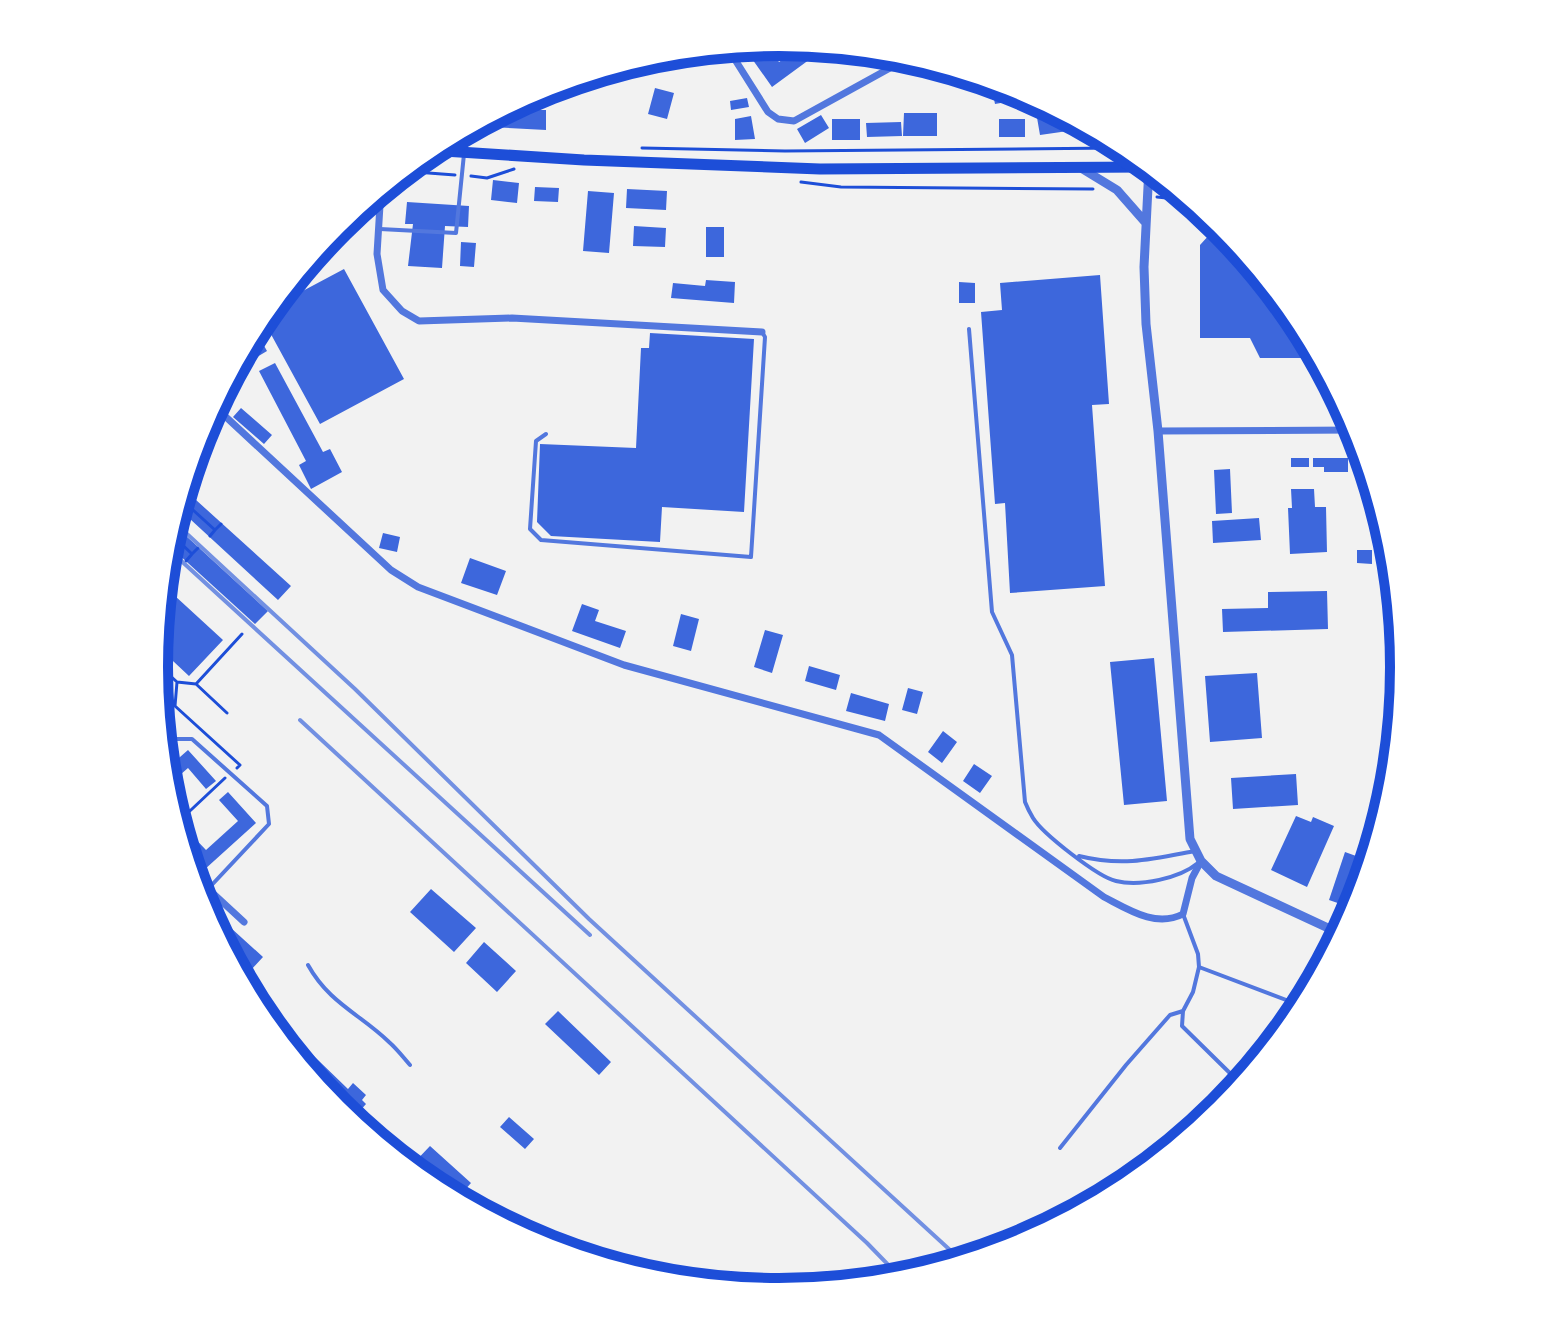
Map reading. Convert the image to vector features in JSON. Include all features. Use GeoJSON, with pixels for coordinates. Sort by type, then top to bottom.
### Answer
{"type":"FeatureCollection","features":[{"type":"Feature","properties":{"kind":"main road"},"geometry":{"type":"LineString","coordinates":[[451,151],[820,169],[1128,166]]}},
{"type":"Feature","properties":{"kind":"street"},"geometry":{"type":"LineString","coordinates":[[734,58],[768,112],[778,119],[794,121],[892,67]]}},
{"type":"Feature","properties":{"kind":"street"},"geometry":{"type":"LineString","coordinates":[[1078,167],[1117,190],[1146,223]]}},
{"type":"Feature","properties":{"kind":"street"},"geometry":{"type":"LineString","coordinates":[[1149,181],[1144,267],[1146,324],[1158,431],[1188,825],[1195,851],[1216,876],[1330,929]]}},
{"type":"Feature","properties":{"kind":"street"},"geometry":{"type":"LineString","coordinates":[[379,205],[377,229],[379,274],[383,290],[402,311],[419,321],[512,318],[762,332]]}},
{"type":"Feature","properties":{"kind":"street"},"geometry":{"type":"LineString","coordinates":[[223,414],[405,581],[624,665],[879,735],[1104,897],[1133,913],[1172,920],[1183,914],[1192,878],[1201,861]]}},
{"type":"Feature","properties":{"kind":"street"},"geometry":{"type":"LineString","coordinates":[[1158,431],[1342,430]]}},
{"type":"Feature","properties":{"kind":"street"},"geometry":{"type":"LineString","coordinates":[[210,891],[244,922]]}},
{"type":"Feature","properties":{"kind":"lane"},"geometry":{"type":"LineString","coordinates":[[377,229],[456,233],[464,152]]}},
{"type":"Feature","properties":{"kind":"lane"},"geometry":{"type":"LineString","coordinates":[[969,329],[992,612],[1012,655],[1025,802],[1033,819],[1051,837],[1094,871],[1115,881],[1134,882],[1177,876],[1201,861]]}},
{"type":"Feature","properties":{"kind":"lane"},"geometry":{"type":"LineString","coordinates":[[546,434],[536,441],[530,529],[541,540],[751,557],[765,337],[762,332]]}},
{"type":"Feature","properties":{"kind":"lane"},"geometry":{"type":"LineString","coordinates":[[173,743],[176,739],[192,739],[267,806],[269,824],[209,888]]}},
{"type":"Feature","properties":{"kind":"lane"},"geometry":{"type":"LineString","coordinates":[[1077,856],[1107,863],[1195,851]]}},
{"type":"Feature","properties":{"kind":"lane"},"geometry":{"type":"LineString","coordinates":[[1183,914],[1198,954],[1199,967],[1193,992],[1183,1011],[1182,1026],[1233,1076]]}},
{"type":"Feature","properties":{"kind":"lane"},"geometry":{"type":"LineString","coordinates":[[308,965],[331,996],[389,1041],[410,1065]]}},
{"type":"Feature","properties":{"kind":"lane"},"geometry":{"type":"LineString","coordinates":[[1199,967],[1290,1001]]}},
{"type":"Feature","properties":{"kind":"lane"},"geometry":{"type":"LineString","coordinates":[[1060,1148],[1170,1015],[1183,1011]]}},
{"type":"Feature","properties":{"kind":"path"},"geometry":{"type":"LineString","coordinates":[[643,148],[785,151],[1100,148]]}},
{"type":"Feature","properties":{"kind":"path"},"geometry":{"type":"LineString","coordinates":[[1148,196],[1169,198]]}},
{"type":"Feature","properties":{"kind":"path"},"geometry":{"type":"LineString","coordinates":[[193,510],[215,530]]}},
{"type":"Feature","properties":{"kind":"path"},"geometry":{"type":"LineString","coordinates":[[210,536],[221,524]]}},
{"type":"Feature","properties":{"kind":"path"},"geometry":{"type":"LineString","coordinates":[[180,543],[192,554]]}},
{"type":"Feature","properties":{"kind":"path"},"geometry":{"type":"LineString","coordinates":[[186,561],[198,548]]}},
{"type":"Feature","properties":{"kind":"path"},"geometry":{"type":"LineString","coordinates":[[196,684],[242,634]]}},
{"type":"Feature","properties":{"kind":"path"},"geometry":{"type":"LineString","coordinates":[[168,674],[177,682],[196,684],[227,713]]}},
{"type":"Feature","properties":{"kind":"building"},"geometry":{"type":"Polygon","coordinates":[[[775,56],[779,62],[788,56],[813,57],[772,87],[751,57],[775,56]]]}},
{"type":"Feature","properties":{"kind":"building"},"geometry":{"type":"Polygon","coordinates":[[[655,88],[674,93],[667,119],[648,114],[655,88]]]}},
{"type":"Feature","properties":{"kind":"building"},"geometry":{"type":"Polygon","coordinates":[[[993,95],[1009,102],[995,104],[993,95]]]}},
{"type":"Feature","properties":{"kind":"building"},"geometry":{"type":"Polygon","coordinates":[[[747,98],[749,107],[731,110],[730,101],[747,98]]]}},
{"type":"Feature","properties":{"kind":"building"},"geometry":{"type":"Polygon","coordinates":[[[534,108],[546,110],[546,130],[493,127],[534,108]]]}},
{"type":"Feature","properties":{"kind":"building"},"geometry":{"type":"Polygon","coordinates":[[[904,113],[937,113],[937,136],[903,136],[904,113]]]}},
{"type":"Feature","properties":{"kind":"building"},"geometry":{"type":"Polygon","coordinates":[[[1036,114],[1068,131],[1040,135],[1036,114]]]}},
{"type":"Feature","properties":{"kind":"building"},"geometry":{"type":"Polygon","coordinates":[[[821,115],[829,128],[805,143],[797,129],[821,115]]]}},
{"type":"Feature","properties":{"kind":"building"},"geometry":{"type":"Polygon","coordinates":[[[751,116],[755,139],[735,140],[735,119],[751,116]]]}},
{"type":"Feature","properties":{"kind":"building"},"geometry":{"type":"Polygon","coordinates":[[[832,119],[860,119],[860,140],[832,140],[832,119]]]}},
{"type":"Feature","properties":{"kind":"building"},"geometry":{"type":"Polygon","coordinates":[[[999,119],[1025,119],[1025,137],[999,137],[999,119]]]}},
{"type":"Feature","properties":{"kind":"building"},"geometry":{"type":"Polygon","coordinates":[[[901,122],[902,136],[867,137],[866,123],[901,122]]]}},
{"type":"Feature","properties":{"kind":"building"},"geometry":{"type":"Polygon","coordinates":[[[493,180],[519,183],[517,203],[491,200],[493,180]]]}},
{"type":"Feature","properties":{"kind":"building"},"geometry":{"type":"Polygon","coordinates":[[[535,187],[559,188],[558,202],[534,201],[535,187]]]}},
{"type":"Feature","properties":{"kind":"building"},"geometry":{"type":"Polygon","coordinates":[[[627,189],[667,191],[666,210],[626,208],[627,189]]]}},
{"type":"Feature","properties":{"kind":"building"},"geometry":{"type":"Polygon","coordinates":[[[588,191],[614,193],[609,253],[583,251],[588,191]]]}},
{"type":"Feature","properties":{"kind":"building"},"geometry":{"type":"Polygon","coordinates":[[[407,202],[469,206],[468,227],[445,226],[442,268],[408,266],[413,224],[405,224],[407,202]]]}},
{"type":"Feature","properties":{"kind":"building"},"geometry":{"type":"Polygon","coordinates":[[[634,226],[666,228],[665,247],[633,246],[634,226]]]}},
{"type":"Feature","properties":{"kind":"building"},"geometry":{"type":"Polygon","coordinates":[[[706,227],[724,227],[724,257],[706,257],[706,227]]]}},
{"type":"Feature","properties":{"kind":"building"},"geometry":{"type":"Polygon","coordinates":[[[1211,235],[1263,295],[1306,358],[1260,358],[1250,338],[1200,338],[1200,245],[1211,235]]]}},
{"type":"Feature","properties":{"kind":"building"},"geometry":{"type":"Polygon","coordinates":[[[461,242],[476,243],[474,267],[460,266],[461,242]]]}},
{"type":"Feature","properties":{"kind":"building"},"geometry":{"type":"Polygon","coordinates":[[[344,269],[404,379],[320,424],[269,330],[293,296],[344,269]]]}},
{"type":"Feature","properties":{"kind":"building"},"geometry":{"type":"Polygon","coordinates":[[[1100,275],[1109,404],[1092,405],[1105,586],[1010,593],[1005,503],[995,504],[981,312],[1002,310],[1000,283],[1100,275]]]}},
{"type":"Feature","properties":{"kind":"building"},"geometry":{"type":"Polygon","coordinates":[[[706,280],[735,282],[734,303],[671,298],[673,283],[705,286],[706,280]]]}},
{"type":"Feature","properties":{"kind":"building"},"geometry":{"type":"Polygon","coordinates":[[[959,282],[975,283],[975,303],[959,303],[959,282]]]}},
{"type":"Feature","properties":{"kind":"building"},"geometry":{"type":"Polygon","coordinates":[[[650,333],[754,339],[744,512],[662,507],[660,542],[551,536],[537,522],[540,444],[636,448],[641,348],[649,348],[650,333]]]}},
{"type":"Feature","properties":{"kind":"building"},"geometry":{"type":"Polygon","coordinates":[[[262,341],[267,351],[249,362],[262,341]]]}},
{"type":"Feature","properties":{"kind":"building"},"geometry":{"type":"Polygon","coordinates":[[[275,363],[323,452],[330,449],[342,472],[311,489],[299,465],[306,461],[259,371],[275,363]]]}},
{"type":"Feature","properties":{"kind":"building"},"geometry":{"type":"Polygon","coordinates":[[[241,408],[272,435],[264,444],[233,417],[241,408]]]}},
{"type":"Feature","properties":{"kind":"building"},"geometry":{"type":"Polygon","coordinates":[[[1291,458],[1309,458],[1309,467],[1291,467],[1291,458]]]}},
{"type":"Feature","properties":{"kind":"building"},"geometry":{"type":"Polygon","coordinates":[[[1313,458],[1348,458],[1348,472],[1324,472],[1324,467],[1313,467],[1313,458]]]}},
{"type":"Feature","properties":{"kind":"building"},"geometry":{"type":"Polygon","coordinates":[[[1230,469],[1232,513],[1216,514],[1214,470],[1230,469]]]}},
{"type":"Feature","properties":{"kind":"building"},"geometry":{"type":"Polygon","coordinates":[[[1291,489],[1314,489],[1315,507],[1326,507],[1327,552],[1290,554],[1288,508],[1292,508],[1291,489]]]}},
{"type":"Feature","properties":{"kind":"building"},"geometry":{"type":"Polygon","coordinates":[[[192,496],[291,586],[278,600],[186,516],[192,496]]]}},
{"type":"Feature","properties":{"kind":"building"},"geometry":{"type":"Polygon","coordinates":[[[1259,518],[1261,540],[1213,543],[1212,521],[1259,518]]]}},
{"type":"Feature","properties":{"kind":"building"},"geometry":{"type":"Polygon","coordinates":[[[183,533],[268,611],[255,624],[178,554],[183,533]]]}},
{"type":"Feature","properties":{"kind":"building"},"geometry":{"type":"Polygon","coordinates":[[[383,533],[400,537],[397,552],[379,548],[383,533]]]}},
{"type":"Feature","properties":{"kind":"building"},"geometry":{"type":"Polygon","coordinates":[[[1357,550],[1372,550],[1372,564],[1357,563],[1357,550]]]}},
{"type":"Feature","properties":{"kind":"building"},"geometry":{"type":"Polygon","coordinates":[[[470,558],[506,571],[497,595],[461,583],[470,558]]]}},
{"type":"Feature","properties":{"kind":"building"},"geometry":{"type":"Polygon","coordinates":[[[1327,591],[1328,629],[1223,632],[1222,609],[1268,608],[1268,592],[1327,591]]]}},
{"type":"Feature","properties":{"kind":"building"},"geometry":{"type":"Polygon","coordinates":[[[172,594],[223,640],[189,676],[168,657],[172,594]]]}},
{"type":"Feature","properties":{"kind":"building"},"geometry":{"type":"Polygon","coordinates":[[[582,604],[599,610],[595,621],[626,631],[620,648],[572,631],[582,604]]]}},
{"type":"Feature","properties":{"kind":"building"},"geometry":{"type":"Polygon","coordinates":[[[681,614],[699,619],[691,651],[673,646],[681,614]]]}},
{"type":"Feature","properties":{"kind":"building"},"geometry":{"type":"Polygon","coordinates":[[[765,630],[783,635],[772,673],[754,667],[765,630]]]}},
{"type":"Feature","properties":{"kind":"building"},"geometry":{"type":"Polygon","coordinates":[[[1154,658],[1167,801],[1124,805],[1110,662],[1154,658]]]}},
{"type":"Feature","properties":{"kind":"building"},"geometry":{"type":"Polygon","coordinates":[[[809,666],[840,675],[836,690],[805,681],[809,666]]]}},
{"type":"Feature","properties":{"kind":"building"},"geometry":{"type":"Polygon","coordinates":[[[1257,673],[1262,738],[1210,742],[1205,676],[1257,673]]]}},
{"type":"Feature","properties":{"kind":"building"},"geometry":{"type":"Polygon","coordinates":[[[908,688],[923,692],[917,714],[902,710],[908,688]]]}},
{"type":"Feature","properties":{"kind":"building"},"geometry":{"type":"Polygon","coordinates":[[[851,693],[889,704],[885,721],[846,711],[851,693]]]}},
{"type":"Feature","properties":{"kind":"building"},"geometry":{"type":"Polygon","coordinates":[[[943,731],[957,742],[942,763],[928,752],[943,731]]]}},
{"type":"Feature","properties":{"kind":"building"},"geometry":{"type":"Polygon","coordinates":[[[188,750],[216,781],[206,789],[188,768],[178,777],[175,761],[188,750]]]}},
{"type":"Feature","properties":{"kind":"building"},"geometry":{"type":"Polygon","coordinates":[[[974,764],[992,776],[980,793],[963,781],[974,764]]]}},
{"type":"Feature","properties":{"kind":"building"},"geometry":{"type":"Polygon","coordinates":[[[1296,774],[1298,805],[1233,809],[1231,778],[1296,774]]]}},
{"type":"Feature","properties":{"kind":"building"},"geometry":{"type":"Polygon","coordinates":[[[228,792],[256,823],[204,870],[191,834],[206,850],[238,821],[219,800],[228,792]]]}},
{"type":"Feature","properties":{"kind":"building"},"geometry":{"type":"Polygon","coordinates":[[[1296,816],[1311,822],[1313,817],[1334,826],[1307,887],[1271,870],[1296,816]]]}},
{"type":"Feature","properties":{"kind":"building"},"geometry":{"type":"Polygon","coordinates":[[[1345,852],[1359,857],[1341,904],[1329,900],[1345,852]]]}},
{"type":"Feature","properties":{"kind":"building"},"geometry":{"type":"Polygon","coordinates":[[[431,889],[476,928],[454,952],[410,912],[431,889]]]}},
{"type":"Feature","properties":{"kind":"building"},"geometry":{"type":"Polygon","coordinates":[[[224,921],[263,957],[251,970],[245,965],[224,921]]]}},
{"type":"Feature","properties":{"kind":"building"},"geometry":{"type":"Polygon","coordinates":[[[484,942],[516,971],[497,992],[466,963],[484,942]]]}},
{"type":"Feature","properties":{"kind":"building"},"geometry":{"type":"Polygon","coordinates":[[[558,1011],[611,1062],[599,1075],[545,1024],[558,1011]]]}},
{"type":"Feature","properties":{"kind":"building"},"geometry":{"type":"Polygon","coordinates":[[[289,1032],[348,1089],[353,1083],[366,1095],[362,1100],[366,1104],[360,1111],[346,1099],[289,1032]]]}},
{"type":"Feature","properties":{"kind":"building"},"geometry":{"type":"Polygon","coordinates":[[[509,1117],[534,1139],[525,1149],[500,1127],[509,1117]]]}},
{"type":"Feature","properties":{"kind":"building"},"geometry":{"type":"Polygon","coordinates":[[[430,1146],[471,1183],[464,1191],[417,1159],[430,1146]]]}},
{"type":"Feature","properties":{"kind":"railway"},"geometry":{"type":"LineString","coordinates":[[183,530],[355,689],[589,919],[953,1252]]}},
{"type":"Feature","properties":{"kind":"railway"},"geometry":{"type":"LineString","coordinates":[[178,557],[590,935]]}},
{"type":"Feature","properties":{"kind":"railway"},"geometry":{"type":"LineString","coordinates":[[300,720],[891,1267]]}}]}
